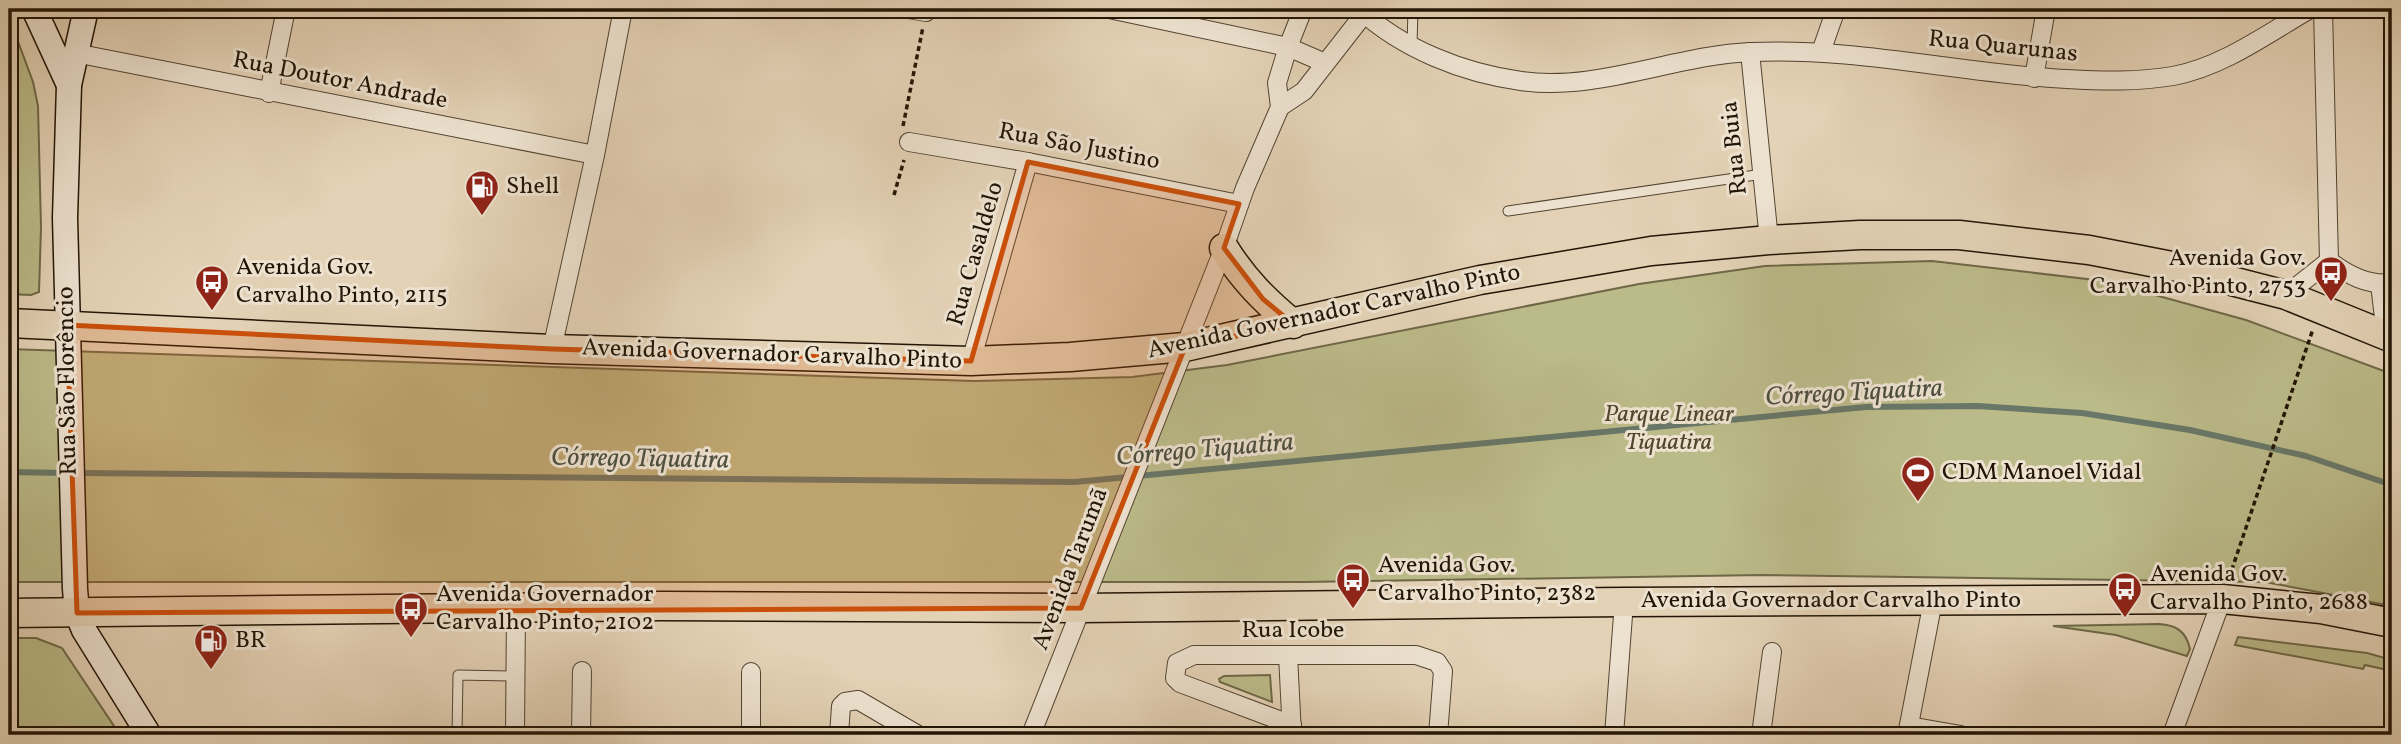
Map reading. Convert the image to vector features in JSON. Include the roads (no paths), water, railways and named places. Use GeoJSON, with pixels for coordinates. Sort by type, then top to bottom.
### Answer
{"type":"FeatureCollection","features":[{"type":"Feature","properties":{"kind":"main road","name":"Avenida Governador Carvalho Pinto"},"geometry":{"type":"LineString","coordinates":[[9,323],[552,349],[971,361],[1125,354],[1185,347],[1480,281],[1651,251],[1860,235],[1959,235],[2090,250],[2177,267],[2286,295],[2389,337]]}},
{"type":"Feature","properties":{"kind":"main road"},"geometry":{"type":"LineString","coordinates":[[1224,248],[1246,281],[1293,324]]}},
{"type":"Feature","properties":{"kind":"main road","name":"Avenida Governador Carvalho Pinto"},"geometry":{"type":"LineString","coordinates":[[9,613],[662,606],[1081,608],[2222,599],[2321,609],[2392,623]]}},
{"type":"Feature","properties":{"kind":"street"},"geometry":{"type":"LineString","coordinates":[[34,9],[69,85]]}},
{"type":"Feature","properties":{"kind":"street","name":"Rua São Florêncio"},"geometry":{"type":"LineString","coordinates":[[86,9],[69,85],[65,218],[78,613],[84,630],[149,735]]}},
{"type":"Feature","properties":{"kind":"street"},"geometry":{"type":"LineString","coordinates":[[268,93],[286,9]]}},
{"type":"Feature","properties":{"kind":"street"},"geometry":{"type":"LineString","coordinates":[[552,349],[595,155],[623,9]]}},
{"type":"Feature","properties":{"kind":"street"},"geometry":{"type":"LineString","coordinates":[[908,9],[926,12]]}},
{"type":"Feature","properties":{"kind":"street"},"geometry":{"type":"LineString","coordinates":[[1109,9],[1288,47],[1325,64]]}},
{"type":"Feature","properties":{"kind":"street","name":"Avenida Tarumã"},"geometry":{"type":"LineString","coordinates":[[1031,735],[1279,107],[1278,83],[1303,9]]}},
{"type":"Feature","properties":{"kind":"street"},"geometry":{"type":"LineString","coordinates":[[1821,52],[1836,9]]}},
{"type":"Feature","properties":{"kind":"street"},"geometry":{"type":"LineString","coordinates":[[2034,78],[2046,9]]}},
{"type":"Feature","properties":{"kind":"street","name":"Rua Quarunas"},"geometry":{"type":"LineString","coordinates":[[1362,11],[1412,46],[1467,71],[1523,81],[1577,81],[1750,52],[1821,52],[2034,78],[2122,82],[2175,76],[2222,60],[2310,9]]}},
{"type":"Feature","properties":{"kind":"street"},"geometry":{"type":"LineString","coordinates":[[2323,9],[2329,261]]}},
{"type":"Feature","properties":{"kind":"street"},"geometry":{"type":"LineString","coordinates":[[1279,107],[1304,91],[1362,11]]}},
{"type":"Feature","properties":{"kind":"street","name":"Rua Buia"},"geometry":{"type":"LineString","coordinates":[[1750,52],[1769,240]]}},
{"type":"Feature","properties":{"kind":"street","name":"Rua Doutor Andrade"},"geometry":{"type":"LineString","coordinates":[[75,53],[268,93],[595,155]]}},
{"type":"Feature","properties":{"kind":"street","name":"Rua São Justino"},"geometry":{"type":"LineString","coordinates":[[909,142],[1028,162],[1239,204]]}},
{"type":"Feature","properties":{"kind":"street","name":"Rua Casaldelo"},"geometry":{"type":"LineString","coordinates":[[971,361],[1028,162]]}},
{"type":"Feature","properties":{"kind":"street"},"geometry":{"type":"LineString","coordinates":[[2329,261],[2356,278],[2386,284],[2389,337]]}},
{"type":"Feature","properties":{"kind":"street"},"geometry":{"type":"LineString","coordinates":[[2286,295],[2329,261]]}},
{"type":"Feature","properties":{"kind":"street"},"geometry":{"type":"LineString","coordinates":[[2172,735],[2222,599]]}},
{"type":"Feature","properties":{"kind":"street"},"geometry":{"type":"LineString","coordinates":[[1933,601],[1908,731],[1961,735]]}},
{"type":"Feature","properties":{"kind":"street"},"geometry":{"type":"LineString","coordinates":[[1614,735],[1624,602]]}},
{"type":"Feature","properties":{"kind":"street"},"geometry":{"type":"LineString","coordinates":[[514,735],[516,609]]}},
{"type":"Feature","properties":{"kind":"street"},"geometry":{"type":"LineString","coordinates":[[1761,735],[1772,652]]}},
{"type":"Feature","properties":{"kind":"street","name":"Rua Icobe"},"geometry":{"type":"LineString","coordinates":[[1292,730],[1180,683],[1175,678],[1177,663],[1194,655],[1416,655],[1437,662],[1443,671],[1438,735]]}},
{"type":"Feature","properties":{"kind":"street"},"geometry":{"type":"LineString","coordinates":[[1289,655],[1292,730]]}},
{"type":"Feature","properties":{"kind":"street"},"geometry":{"type":"LineString","coordinates":[[581,735],[582,671]]}},
{"type":"Feature","properties":{"kind":"street"},"geometry":{"type":"LineString","coordinates":[[751,672],[751,735]]}},
{"type":"Feature","properties":{"kind":"street"},"geometry":{"type":"LineString","coordinates":[[839,735],[841,706],[845,702],[858,700],[918,735]]}},
{"type":"Feature","properties":{"kind":"lane"},"geometry":{"type":"LineString","coordinates":[[1412,46],[1413,9]]}},
{"type":"Feature","properties":{"kind":"lane"},"geometry":{"type":"LineString","coordinates":[[1508,211],[1762,174]]}},
{"type":"Feature","properties":{"kind":"lane"},"geometry":{"type":"LineString","coordinates":[[457,735],[458,675],[515,676]]}},
{"type":"Feature","properties":{"kind":"waterway","name":"Córrego Tiquatira"},"geometry":{"type":"LineString","coordinates":[[76,473],[1075,482],[1866,407],[1978,406],[2082,413],[2190,430],[2306,456],[2392,485]]}},
{"type":"Feature","properties":{"kind":"waterway","name":"Córrego Tiquatira"},"geometry":{"type":"LineString","coordinates":[[9,472],[65,473]]}},
{"type":"Feature","properties":{"kind":"place","name":"Shell"},"geometry":{"type":"Point","coordinates":[482,217]}},
{"type":"Feature","properties":{"kind":"place","name":"Avenida Gov. Carvalho Pinto, 2753"},"geometry":{"type":"Point","coordinates":[2331,303]}},
{"type":"Feature","properties":{"kind":"place","name":"Avenida Gov. Carvalho Pinto, 2115"},"geometry":{"type":"Point","coordinates":[212,312]}},
{"type":"Feature","properties":{"kind":"place","name":"CDM Manoel Vidal"},"geometry":{"type":"Point","coordinates":[1918,503]}},
{"type":"Feature","properties":{"kind":"place","name":"Avenida Gov. Carvalho Pinto, 2382"},"geometry":{"type":"Point","coordinates":[1353,610]}},
{"type":"Feature","properties":{"kind":"place","name":"Avenida Gov. Carvalho Pinto, 2688"},"geometry":{"type":"Point","coordinates":[2125,619]}},
{"type":"Feature","properties":{"kind":"place","name":"Avenida Governador Carvalho Pinto, 2102"},"geometry":{"type":"Point","coordinates":[411,639]}},
{"type":"Feature","properties":{"kind":"place","name":"BR"},"geometry":{"type":"Point","coordinates":[211,671]}},
{"type":"Feature","properties":{"kind":"park label","name":"Parque Linear Tiquatira"},"geometry":{"type":"Point","coordinates":[1669,429]}}]}
